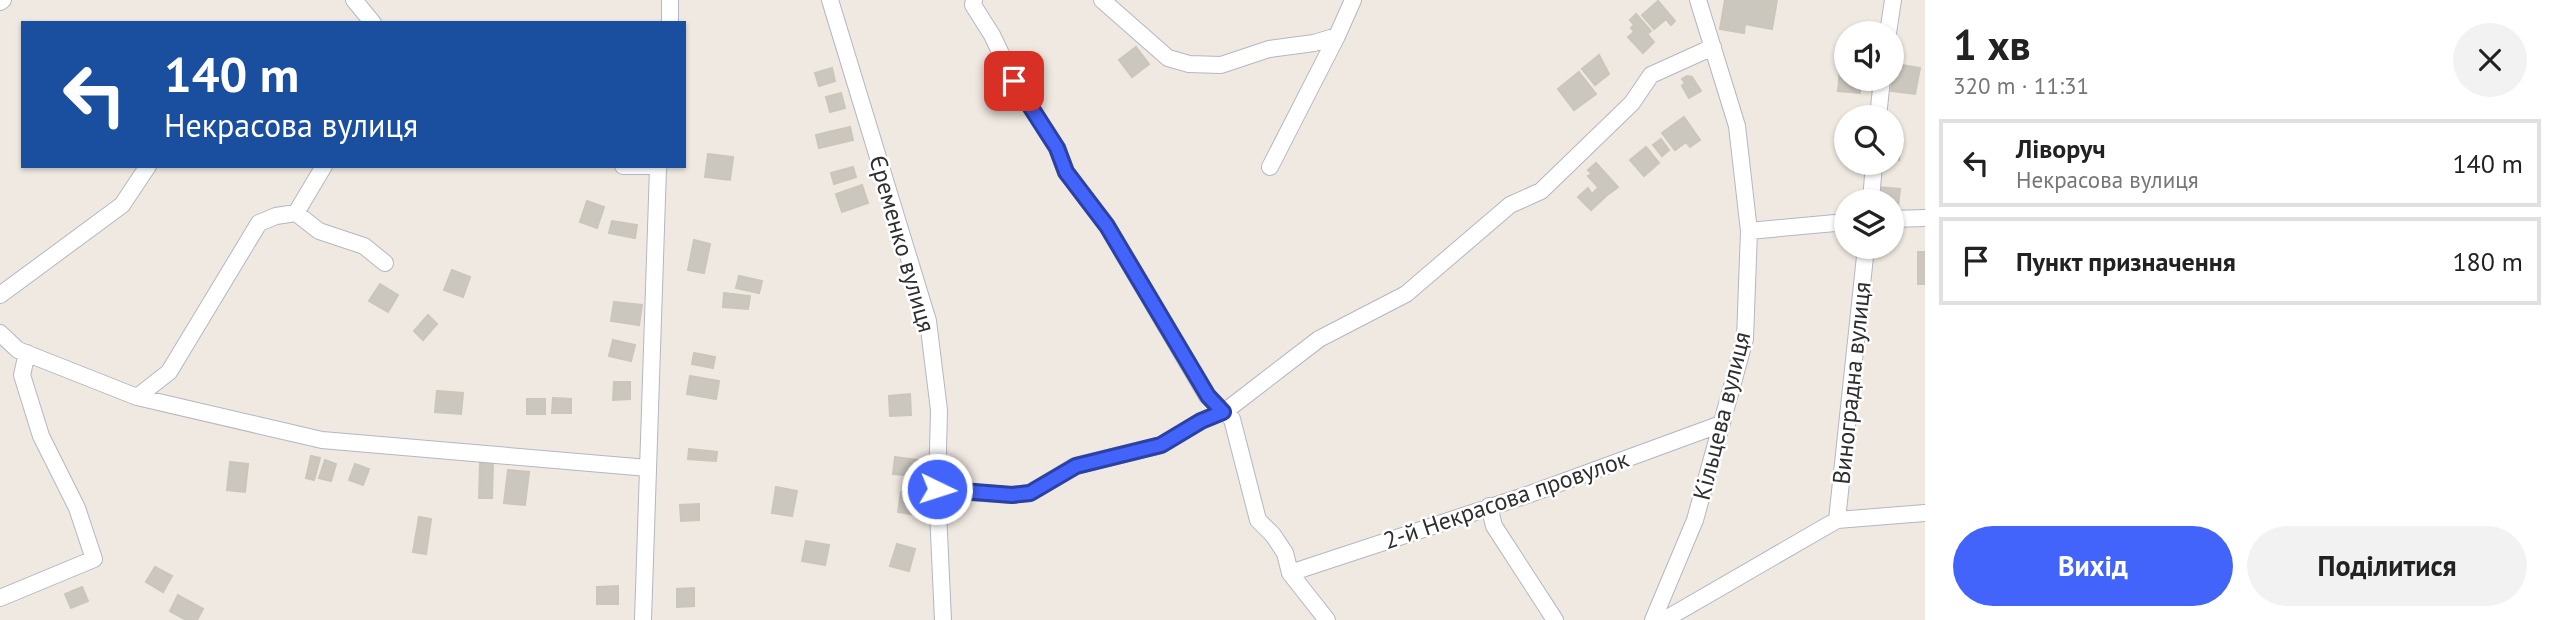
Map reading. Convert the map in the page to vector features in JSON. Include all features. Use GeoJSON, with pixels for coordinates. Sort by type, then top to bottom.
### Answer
{"type":"FeatureCollection","features":[{"type":"Feature","properties":{"kind":"street"},"geometry":{"type":"LineString","coordinates":[[354,0],[371,21]]}},
{"type":"Feature","properties":{"kind":"street"},"geometry":{"type":"LineString","coordinates":[[670,0],[670,21]]}},
{"type":"Feature","properties":{"kind":"street","name":"Єременко вулиця"},"geometry":{"type":"LineString","coordinates":[[830,0],[928,321],[939,410],[937,489],[943,620]]}},
{"type":"Feature","properties":{"kind":"street"},"geometry":{"type":"LineString","coordinates":[[974,0],[973,5],[992,35],[1014,81],[1057,148],[1066,172],[1107,226],[1208,396],[1232,419],[1258,520],[1285,552],[1290,573],[1327,620]]}},
{"type":"Feature","properties":{"kind":"street"},"geometry":{"type":"LineString","coordinates":[[1102,0],[1168,58],[1189,64],[1221,65],[1269,49],[1314,43],[1337,36]]}},
{"type":"Feature","properties":{"kind":"street"},"geometry":{"type":"LineString","coordinates":[[1270,167],[1353,0]]}},
{"type":"Feature","properties":{"kind":"street","name":"Кільцева вулиця"},"geometry":{"type":"LineString","coordinates":[[1653,620],[1695,520],[1745,339],[1749,231],[1737,126],[1698,0]]}},
{"type":"Feature","properties":{"kind":"street"},"geometry":{"type":"LineString","coordinates":[[1890,21],[1894,0]]}},
{"type":"Feature","properties":{"kind":"street"},"geometry":{"type":"LineString","coordinates":[[937,489],[1012,495],[1030,493],[1076,466],[1161,445],[1201,421],[1223,412],[1319,339],[1406,295],[1510,205],[1541,191],[1632,103],[1651,75],[1713,47]]}},
{"type":"Feature","properties":{"kind":"street"},"geometry":{"type":"LineString","coordinates":[[0,295],[122,205],[147,168]]}},
{"type":"Feature","properties":{"kind":"street"},"geometry":{"type":"LineString","coordinates":[[296,213],[323,168]]}},
{"type":"Feature","properties":{"kind":"street"},"geometry":{"type":"LineString","coordinates":[[643,620],[658,168]]}},
{"type":"Feature","properties":{"kind":"street"},"geometry":{"type":"LineString","coordinates":[[137,397],[169,372],[259,223],[276,216],[296,213],[319,231],[364,247],[385,263]]}},
{"type":"Feature","properties":{"kind":"street"},"geometry":{"type":"LineString","coordinates":[[1904,219],[1925,218]]}},
{"type":"Feature","properties":{"kind":"street"},"geometry":{"type":"LineString","coordinates":[[1749,231],[1834,223]]}},
{"type":"Feature","properties":{"kind":"street","name":"Виноградна вулиця"},"geometry":{"type":"LineString","coordinates":[[1837,520],[1865,259]]}},
{"type":"Feature","properties":{"kind":"street"},"geometry":{"type":"LineString","coordinates":[[0,333],[27,353],[137,397],[322,440],[648,468]]}},
{"type":"Feature","properties":{"kind":"street"},"geometry":{"type":"LineString","coordinates":[[0,598],[94,559],[77,508],[41,436],[22,375],[27,353]]}},
{"type":"Feature","properties":{"kind":"street","name":"2-й Некрасова провулок"},"geometry":{"type":"LineString","coordinates":[[1290,573],[1721,424]]}},
{"type":"Feature","properties":{"kind":"street"},"geometry":{"type":"LineString","coordinates":[[1489,506],[1494,526],[1555,620]]}},
{"type":"Feature","properties":{"kind":"street"},"geometry":{"type":"LineString","coordinates":[[1664,620],[1837,520],[1925,513]]}},
{"type":"Feature","properties":{"kind":"building"},"geometry":{"type":"Polygon","coordinates":[[[1725,0],[1777,0],[1772,29],[1745,24],[1744,33],[1720,29],[1725,0]]]}},
{"type":"Feature","properties":{"kind":"building"},"geometry":{"type":"Polygon","coordinates":[[[1658,1],[1675,21],[1671,25],[1666,19],[1654,29],[1642,15],[1658,1]]]}},
{"type":"Feature","properties":{"kind":"building"},"geometry":{"type":"Polygon","coordinates":[[[1636,14],[1651,31],[1647,34],[1654,42],[1643,53],[1628,37],[1634,32],[1631,28],[1634,25],[1630,20],[1636,14]]]}},
{"type":"Feature","properties":{"kind":"building"},"geometry":{"type":"Polygon","coordinates":[[[1136,47],[1149,64],[1132,77],[1119,60],[1136,47]]]}},
{"type":"Feature","properties":{"kind":"building"},"geometry":{"type":"Polygon","coordinates":[[[1599,55],[1609,74],[1595,85],[1582,69],[1599,55]]]}},
{"type":"Feature","properties":{"kind":"building"},"geometry":{"type":"Polygon","coordinates":[[[1904,65],[1920,68],[1915,94],[1891,91],[1904,91],[1904,65]]]}},
{"type":"Feature","properties":{"kind":"building"},"geometry":{"type":"Polygon","coordinates":[[[832,68],[835,81],[819,86],[815,73],[832,68]]]}},
{"type":"Feature","properties":{"kind":"building"},"geometry":{"type":"Polygon","coordinates":[[[1579,72],[1596,94],[1574,110],[1558,89],[1579,72]]]}},
{"type":"Feature","properties":{"kind":"building"},"geometry":{"type":"Polygon","coordinates":[[[1692,77],[1701,91],[1689,98],[1682,86],[1685,83],[1682,79],[1692,77]]]}},
{"type":"Feature","properties":{"kind":"building"},"geometry":{"type":"Polygon","coordinates":[[[841,93],[845,108],[830,112],[826,97],[841,93]]]}},
{"type":"Feature","properties":{"kind":"building"},"geometry":{"type":"Polygon","coordinates":[[[1684,117],[1700,140],[1690,147],[1686,142],[1675,150],[1662,133],[1684,117]]]}},
{"type":"Feature","properties":{"kind":"building"},"geometry":{"type":"Polygon","coordinates":[[[850,127],[853,140],[819,148],[816,135],[850,127]]]}},
{"type":"Feature","properties":{"kind":"building"},"geometry":{"type":"Polygon","coordinates":[[[1661,139],[1669,150],[1662,156],[1653,145],[1661,139]]]}},
{"type":"Feature","properties":{"kind":"building"},"geometry":{"type":"Polygon","coordinates":[[[1646,147],[1659,163],[1644,176],[1630,160],[1646,147]]]}},
{"type":"Feature","properties":{"kind":"building"},"geometry":{"type":"Polygon","coordinates":[[[708,154],[733,157],[730,180],[705,177],[708,154]]]}},
{"type":"Feature","properties":{"kind":"building"},"geometry":{"type":"Polygon","coordinates":[[[1596,163],[1618,187],[1606,196],[1588,176],[1592,174],[1588,170],[1596,163]]]}},
{"type":"Feature","properties":{"kind":"building"},"geometry":{"type":"Polygon","coordinates":[[[853,167],[856,177],[834,184],[831,173],[853,167]]]}},
{"type":"Feature","properties":{"kind":"building"},"geometry":{"type":"Polygon","coordinates":[[[862,185],[868,203],[842,212],[836,194],[862,185]]]}},
{"type":"Feature","properties":{"kind":"building"},"geometry":{"type":"Polygon","coordinates":[[[1588,188],[1592,194],[1597,189],[1605,197],[1591,210],[1578,197],[1588,188]]]}},
{"type":"Feature","properties":{"kind":"building"},"geometry":{"type":"Polygon","coordinates":[[[587,201],[604,207],[597,228],[580,222],[587,201]]]}},
{"type":"Feature","properties":{"kind":"building"},"geometry":{"type":"Polygon","coordinates":[[[612,221],[637,225],[635,238],[609,233],[612,221]]]}},
{"type":"Feature","properties":{"kind":"building"},"geometry":{"type":"Polygon","coordinates":[[[694,240],[710,244],[704,273],[688,270],[694,240]]]}},
{"type":"Feature","properties":{"kind":"building"},"geometry":{"type":"Polygon","coordinates":[[[1918,252],[1925,252],[1925,284],[1918,284],[1918,252]]]}},
{"type":"Feature","properties":{"kind":"building"},"geometry":{"type":"Polygon","coordinates":[[[452,270],[470,277],[463,297],[444,290],[452,270]]]}},
{"type":"Feature","properties":{"kind":"building"},"geometry":{"type":"Polygon","coordinates":[[[739,276],[762,281],[759,293],[736,288],[739,276]]]}},
{"type":"Feature","properties":{"kind":"building"},"geometry":{"type":"Polygon","coordinates":[[[380,284],[398,295],[388,312],[369,301],[380,284]]]}},
{"type":"Feature","properties":{"kind":"building"},"geometry":{"type":"Polygon","coordinates":[[[724,293],[750,296],[748,309],[723,307],[724,293]]]}},
{"type":"Feature","properties":{"kind":"building"},"geometry":{"type":"Polygon","coordinates":[[[614,302],[642,305],[639,325],[611,321],[614,302]]]}},
{"type":"Feature","properties":{"kind":"building"},"geometry":{"type":"Polygon","coordinates":[[[428,315],[437,324],[423,340],[414,331],[428,315]]]}},
{"type":"Feature","properties":{"kind":"building"},"geometry":{"type":"Polygon","coordinates":[[[613,340],[635,345],[631,361],[609,356],[613,340]]]}},
{"type":"Feature","properties":{"kind":"building"},"geometry":{"type":"Polygon","coordinates":[[[694,353],[715,357],[713,368],[692,364],[694,353]]]}},
{"type":"Feature","properties":{"kind":"building"},"geometry":{"type":"Polygon","coordinates":[[[690,376],[719,381],[716,399],[687,394],[690,376]]]}},
{"type":"Feature","properties":{"kind":"building"},"geometry":{"type":"Polygon","coordinates":[[[614,382],[630,382],[630,399],[613,400],[614,382]]]}},
{"type":"Feature","properties":{"kind":"building"},"geometry":{"type":"Polygon","coordinates":[[[437,391],[463,393],[461,414],[435,412],[437,391]]]}},
{"type":"Feature","properties":{"kind":"building"},"geometry":{"type":"Polygon","coordinates":[[[910,394],[911,415],[890,416],[889,396],[910,394]]]}},
{"type":"Feature","properties":{"kind":"building"},"geometry":{"type":"Polygon","coordinates":[[[553,398],[571,399],[571,413],[552,413],[553,398]]]}},
{"type":"Feature","properties":{"kind":"building"},"geometry":{"type":"Polygon","coordinates":[[[527,399],[545,399],[545,414],[527,414],[527,399]]]}},
{"type":"Feature","properties":{"kind":"building"},"geometry":{"type":"Polygon","coordinates":[[[689,449],[717,452],[716,461],[688,459],[689,449]]]}},
{"type":"Feature","properties":{"kind":"building"},"geometry":{"type":"Polygon","coordinates":[[[311,456],[320,458],[314,480],[306,478],[311,456]]]}},
{"type":"Feature","properties":{"kind":"building"},"geometry":{"type":"Polygon","coordinates":[[[895,457],[918,460],[916,476],[893,474],[895,457]]]}},
{"type":"Feature","properties":{"kind":"building"},"geometry":{"type":"Polygon","coordinates":[[[325,460],[336,464],[331,481],[319,478],[325,460]]]}},
{"type":"Feature","properties":{"kind":"building"},"geometry":{"type":"Polygon","coordinates":[[[230,462],[248,464],[245,492],[227,490],[230,462]]]}},
{"type":"Feature","properties":{"kind":"building"},"geometry":{"type":"Polygon","coordinates":[[[480,462],[493,463],[492,498],[479,498],[480,462]]]}},
{"type":"Feature","properties":{"kind":"building"},"geometry":{"type":"Polygon","coordinates":[[[355,464],[369,469],[363,485],[349,480],[355,464]]]}},
{"type":"Feature","properties":{"kind":"building"},"geometry":{"type":"Polygon","coordinates":[[[508,470],[529,472],[525,505],[504,503],[508,470]]]}},
{"type":"Feature","properties":{"kind":"building"},"geometry":{"type":"Polygon","coordinates":[[[776,487],[797,491],[792,516],[772,513],[776,487]]]}},
{"type":"Feature","properties":{"kind":"building"},"geometry":{"type":"Polygon","coordinates":[[[901,492],[915,494],[911,514],[898,512],[901,492]]]}},
{"type":"Feature","properties":{"kind":"building"},"geometry":{"type":"Polygon","coordinates":[[[699,504],[699,520],[681,521],[680,505],[699,504]]]}},
{"type":"Feature","properties":{"kind":"building"},"geometry":{"type":"Polygon","coordinates":[[[419,517],[431,519],[426,554],[413,552],[419,517]]]}},
{"type":"Feature","properties":{"kind":"building"},"geometry":{"type":"Polygon","coordinates":[[[806,541],[829,545],[825,565],[802,561],[806,541]]]}},
{"type":"Feature","properties":{"kind":"building"},"geometry":{"type":"Polygon","coordinates":[[[897,544],[915,549],[909,571],[890,566],[897,544]]]}},
{"type":"Feature","properties":{"kind":"building"},"geometry":{"type":"Polygon","coordinates":[[[155,567],[172,576],[163,592],[146,582],[155,567]]]}},
{"type":"Feature","properties":{"kind":"building"},"geometry":{"type":"Polygon","coordinates":[[[618,586],[618,604],[597,604],[597,587],[618,586]]]}},
{"type":"Feature","properties":{"kind":"building"},"geometry":{"type":"Polygon","coordinates":[[[82,587],[88,601],[71,608],[65,594],[82,587]]]}},
{"type":"Feature","properties":{"kind":"building"},"geometry":{"type":"Polygon","coordinates":[[[694,588],[694,606],[677,607],[677,589],[694,588]]]}},
{"type":"Feature","properties":{"kind":"building"},"geometry":{"type":"Polygon","coordinates":[[[178,595],[203,609],[197,620],[186,620],[170,611],[178,595]]]}},
{"type":"Feature","properties":{"kind":"route"},"geometry":{"type":"LineString","coordinates":[[937,489],[1012,495],[1030,493],[1076,466],[1161,445],[1201,421],[1223,412],[1208,396],[1107,226],[1066,172],[1057,148],[1014,81]]}}]}
